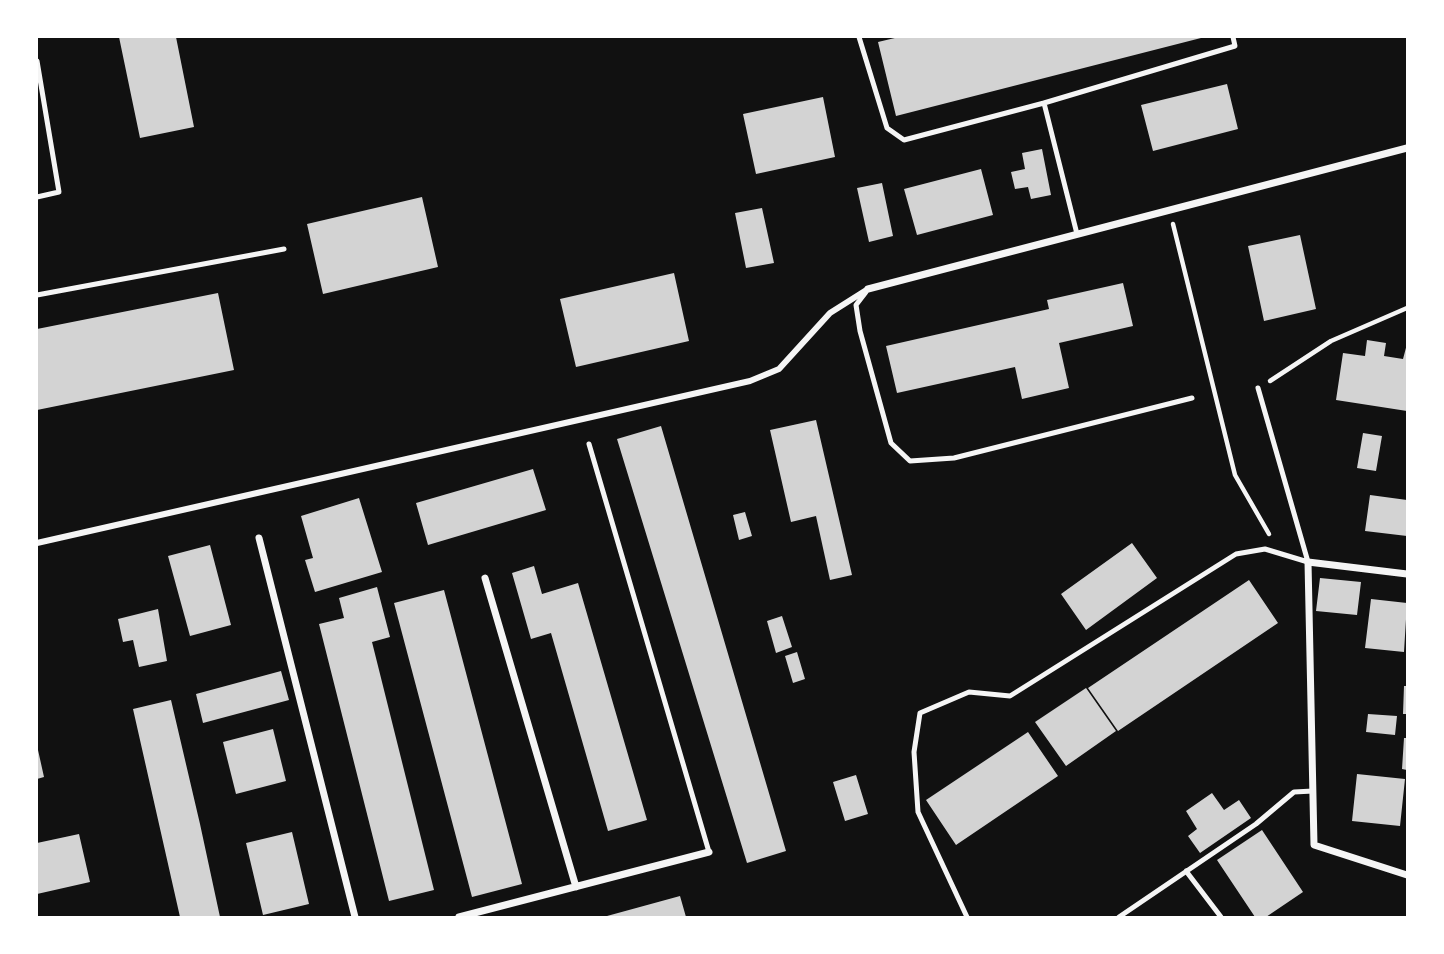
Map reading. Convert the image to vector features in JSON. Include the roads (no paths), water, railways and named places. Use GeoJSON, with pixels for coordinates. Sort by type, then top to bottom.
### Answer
{"type":"FeatureCollection","features":[{"type":"Feature","properties":{"kind":"street"},"geometry":{"type":"LineString","coordinates":[[37,543],[750,382],[779,369],[830,313],[868,289],[1407,148]]}},
{"type":"Feature","properties":{"kind":"street"},"geometry":{"type":"LineString","coordinates":[[259,538],[355,917]]}},
{"type":"Feature","properties":{"kind":"street"},"geometry":{"type":"LineString","coordinates":[[1407,574],[1308,562],[1314,845],[1407,875]]}},
{"type":"Feature","properties":{"kind":"street"},"geometry":{"type":"LineString","coordinates":[[485,578],[576,887]]}},
{"type":"Feature","properties":{"kind":"street"},"geometry":{"type":"LineString","coordinates":[[459,917],[709,852]]}},
{"type":"Feature","properties":{"kind":"lane"},"geometry":{"type":"LineString","coordinates":[[859,37],[887,128],[904,140],[1044,103],[1235,46],[1233,37]]}},
{"type":"Feature","properties":{"kind":"lane"},"geometry":{"type":"LineString","coordinates":[[37,61],[59,192],[37,197]]}},
{"type":"Feature","properties":{"kind":"lane"},"geometry":{"type":"LineString","coordinates":[[1044,103],[1077,234]]}},
{"type":"Feature","properties":{"kind":"lane"},"geometry":{"type":"LineString","coordinates":[[37,295],[284,249]]}},
{"type":"Feature","properties":{"kind":"lane"},"geometry":{"type":"LineString","coordinates":[[868,289],[856,306],[860,331],[891,443],[909,461],[954,458],[1192,398]]}},
{"type":"Feature","properties":{"kind":"lane"},"geometry":{"type":"LineString","coordinates":[[1258,388],[1308,562]]}},
{"type":"Feature","properties":{"kind":"lane"},"geometry":{"type":"LineString","coordinates":[[589,444],[709,852]]}},
{"type":"Feature","properties":{"kind":"lane"},"geometry":{"type":"LineString","coordinates":[[967,917],[918,812],[914,752],[920,713],[970,692],[1010,696],[1236,554],[1265,549],[1308,562]]}},
{"type":"Feature","properties":{"kind":"lane"},"geometry":{"type":"LineString","coordinates":[[1119,917],[1256,824],[1294,792],[1313,791]]}},
{"type":"Feature","properties":{"kind":"lane"},"geometry":{"type":"LineString","coordinates":[[1186,871],[1221,917]]}}]}
